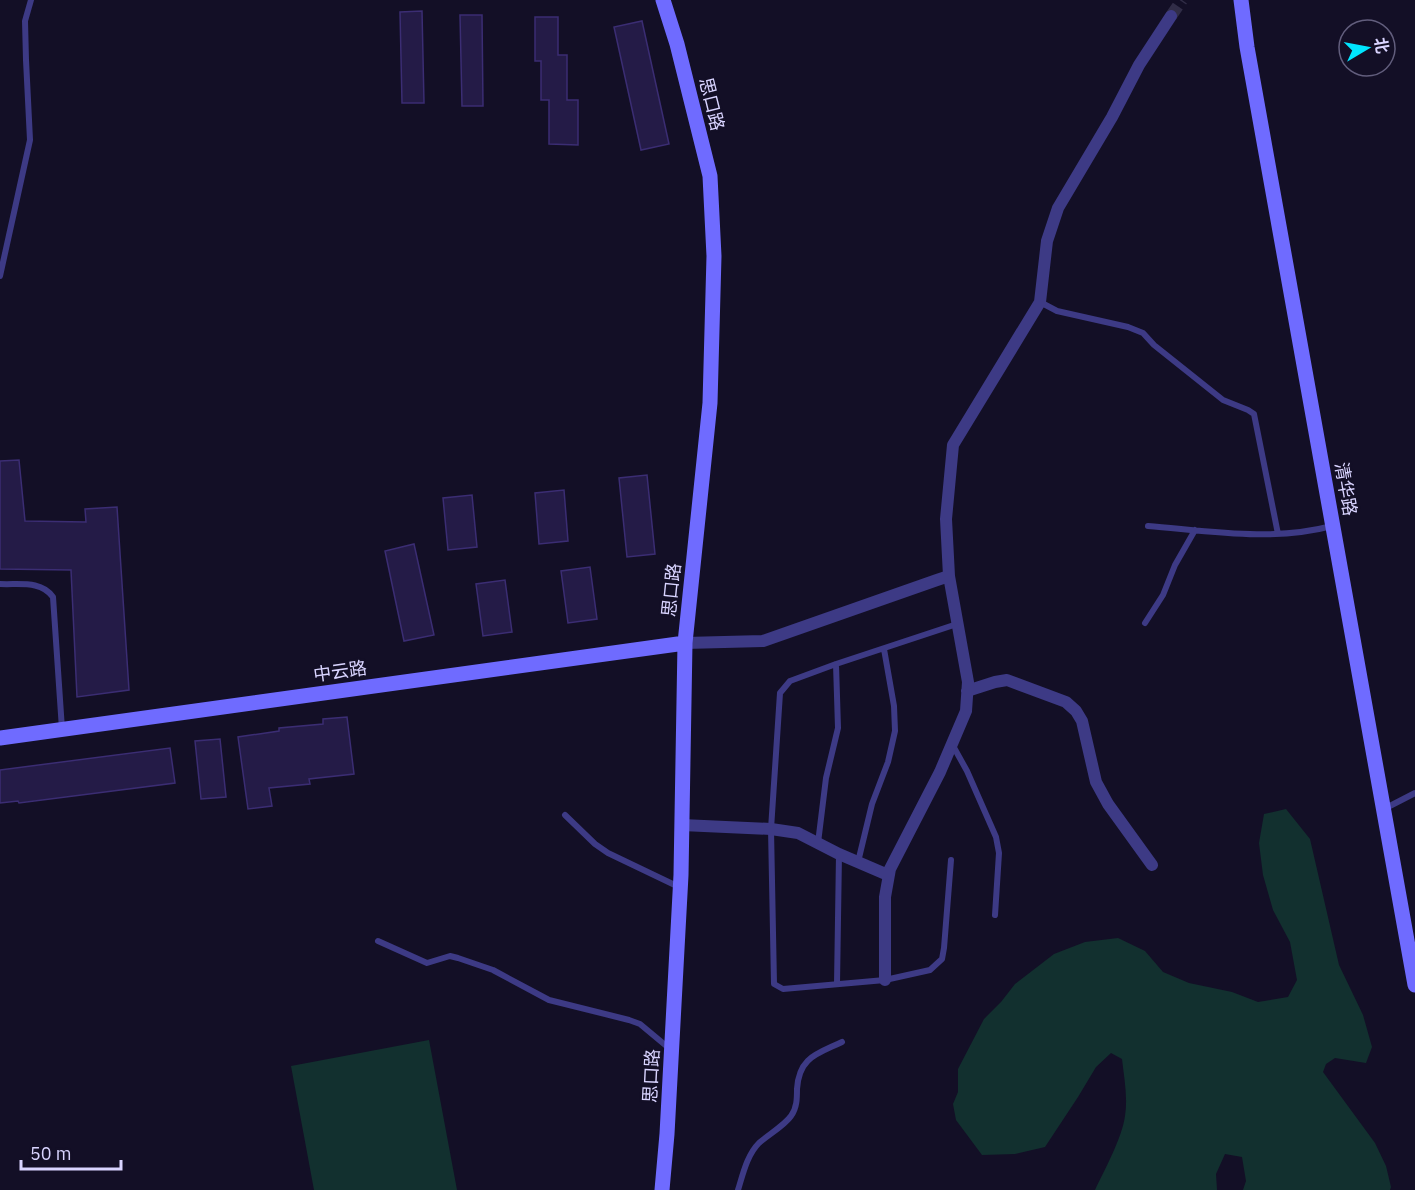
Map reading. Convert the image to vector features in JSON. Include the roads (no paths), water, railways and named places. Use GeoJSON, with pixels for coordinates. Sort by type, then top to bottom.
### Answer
{"type":"FeatureCollection","features":[{"type":"Feature","properties":{"kind":"street","name":"思口路"},"geometry":{"type":"LineString","coordinates":[[662,1190],[680,887],[685,643],[710,403],[714,256],[710,176],[677,44],[663,0]]}},
{"type":"Feature","properties":{"kind":"street","name":"清华路"},"geometry":{"type":"LineString","coordinates":[[1241,0],[1246,47],[1415,985]]}},
{"type":"Feature","properties":{"kind":"street"},"geometry":{"type":"LineString","coordinates":[[885,980],[885,897],[888,875],[966,711],[968,682],[950,576],[946,519],[953,446],[1040,302],[1047,241],[1058,208],[1112,117],[1139,65],[1171,16]]}},
{"type":"Feature","properties":{"kind":"street"},"geometry":{"type":"LineString","coordinates":[[685,643],[764,641],[950,576]]}},
{"type":"Feature","properties":{"kind":"street","name":"中云路"},"geometry":{"type":"LineString","coordinates":[[0,738],[685,643]]}},
{"type":"Feature","properties":{"kind":"street"},"geometry":{"type":"LineString","coordinates":[[967,691],[1007,680],[1066,702],[1076,711],[1082,722],[1096,782],[1108,804],[1152,865]]}},
{"type":"Feature","properties":{"kind":"street"},"geometry":{"type":"LineString","coordinates":[[682,825],[798,833],[888,875]]}},
{"type":"Feature","properties":{"kind":"lane"},"geometry":{"type":"LineString","coordinates":[[0,276],[30,140],[25,21],[31,0]]}},
{"type":"Feature","properties":{"kind":"lane"},"geometry":{"type":"LineString","coordinates":[[1040,302],[1057,311],[1128,327],[1143,333],[1223,400],[1254,414],[1278,534]]}},
{"type":"Feature","properties":{"kind":"lane"},"geometry":{"type":"LineString","coordinates":[[1148,526],[1257,535],[1332,526]]}},
{"type":"Feature","properties":{"kind":"lane"},"geometry":{"type":"LineString","coordinates":[[1145,623],[1162,596],[1195,530]]}},
{"type":"Feature","properties":{"kind":"lane"},"geometry":{"type":"LineString","coordinates":[[0,584],[39,586],[53,597],[62,729]]}},
{"type":"Feature","properties":{"kind":"lane"},"geometry":{"type":"LineString","coordinates":[[951,860],[942,959],[930,970],[885,980],[783,989],[774,984],[771,830],[780,693],[790,681],[958,624]]}},
{"type":"Feature","properties":{"kind":"lane"},"geometry":{"type":"LineString","coordinates":[[858,862],[872,804],[888,762],[895,731],[894,706],[884,649]]}},
{"type":"Feature","properties":{"kind":"lane"},"geometry":{"type":"LineString","coordinates":[[818,843],[826,778],[838,728],[836,664]]}},
{"type":"Feature","properties":{"kind":"lane"},"geometry":{"type":"LineString","coordinates":[[951,744],[967,771],[996,837],[999,853],[995,915]]}},
{"type":"Feature","properties":{"kind":"lane"},"geometry":{"type":"LineString","coordinates":[[1383,809],[1415,793]]}},
{"type":"Feature","properties":{"kind":"lane"},"geometry":{"type":"LineString","coordinates":[[565,815],[609,853],[680,887]]}},
{"type":"Feature","properties":{"kind":"lane"},"geometry":{"type":"LineString","coordinates":[[837,984],[839,854]]}},
{"type":"Feature","properties":{"kind":"lane"},"geometry":{"type":"LineString","coordinates":[[378,941],[427,963],[450,956],[458,958],[493,970],[549,1000],[640,1024],[672,1050]]}},
{"type":"Feature","properties":{"kind":"lane"},"geometry":{"type":"LineString","coordinates":[[738,1190],[748,1159],[757,1145],[791,1116],[797,1102],[798,1077],[802,1066],[812,1057],[842,1042]]}},
{"type":"Feature","properties":{"kind":"tunnel"},"geometry":{"type":"LineString","coordinates":[[1171,16],[1182,0]]}}]}
